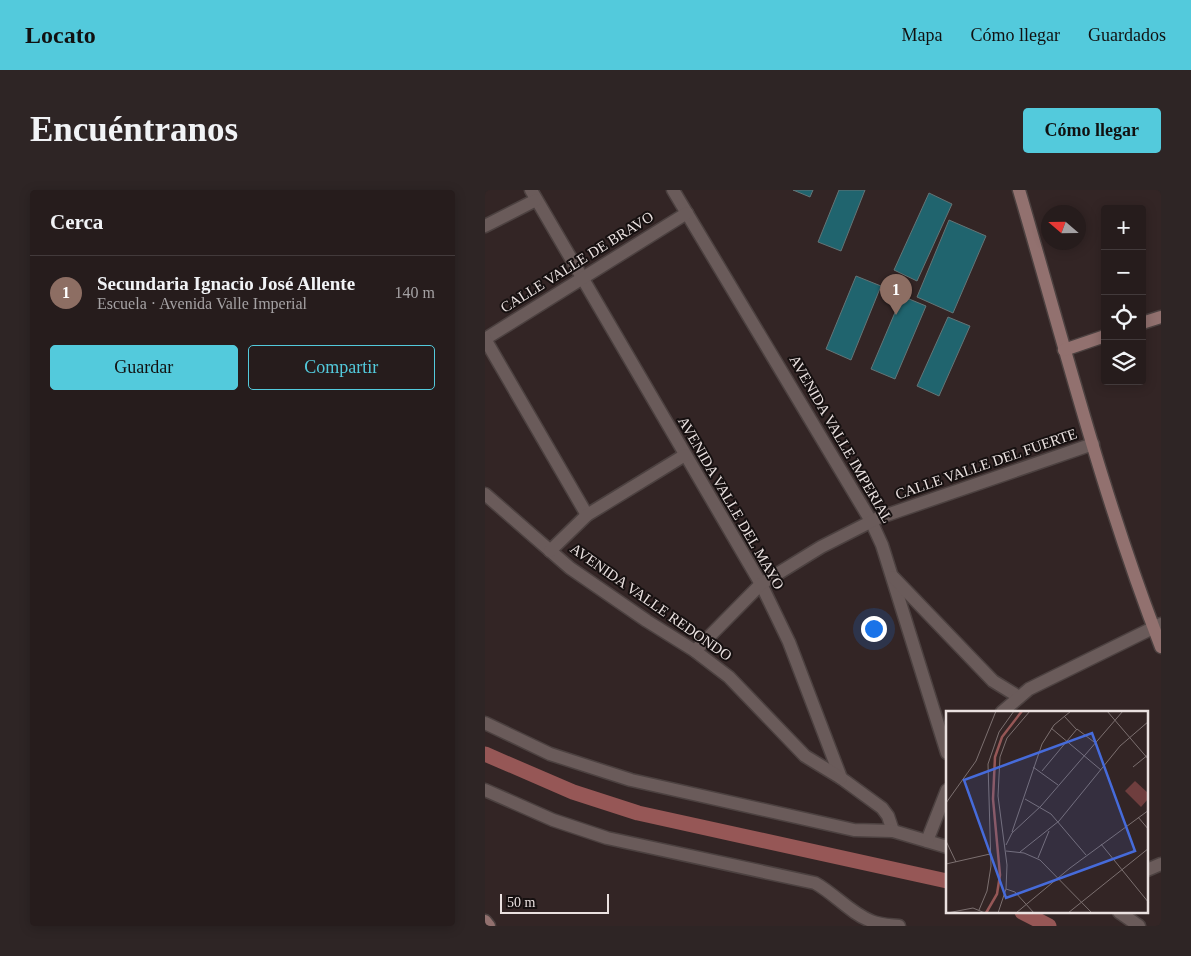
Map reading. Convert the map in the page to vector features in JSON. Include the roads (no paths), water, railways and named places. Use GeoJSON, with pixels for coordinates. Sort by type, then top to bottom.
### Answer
{"type":"FeatureCollection","features":[{"type":"Feature","properties":{"kind":"main road"},"geometry":{"type":"LineString","coordinates":[[1019,190],[1064,350],[1093,444],[1157,626],[1161,647]]}},
{"type":"Feature","properties":{"kind":"main road"},"geometry":{"type":"LineString","coordinates":[[1146,322],[1161,317]]}},
{"type":"Feature","properties":{"kind":"main road"},"geometry":{"type":"LineString","coordinates":[[1064,350],[1101,337]]}},
{"type":"Feature","properties":{"kind":"main road"},"geometry":{"type":"LineString","coordinates":[[485,921],[489,926]]}},
{"type":"Feature","properties":{"kind":"street","name":"AVENIDA VALLE IMPERIAL"},"geometry":{"type":"LineString","coordinates":[[673,190],[871,521],[882,545],[946,750]]}},
{"type":"Feature","properties":{"kind":"street"},"geometry":{"type":"LineString","coordinates":[[485,226],[534,195]]}},
{"type":"Feature","properties":{"kind":"street","name":"AVENIDA VALLE DEL MAYO"},"geometry":{"type":"LineString","coordinates":[[534,195],[761,584],[789,642],[841,778]]}},
{"type":"Feature","properties":{"kind":"street","name":"CALLE VALLE DE BRAVO"},"geometry":{"type":"LineString","coordinates":[[485,339],[582,276],[687,213]]}},
{"type":"Feature","properties":{"kind":"street"},"geometry":{"type":"LineString","coordinates":[[485,339],[587,515]]}},
{"type":"Feature","properties":{"kind":"street","name":"CALLE VALLE DEL FUERTE"},"geometry":{"type":"LineString","coordinates":[[695,651],[761,584],[821,547],[871,521],[1093,444]]}},
{"type":"Feature","properties":{"kind":"street"},"geometry":{"type":"LineString","coordinates":[[550,552],[587,515],[685,455]]}},
{"type":"Feature","properties":{"kind":"street","name":"AVENIDA VALLE REDONDO"},"geometry":{"type":"LineString","coordinates":[[485,494],[550,552],[647,621],[695,651],[729,677],[805,756],[841,778]]}},
{"type":"Feature","properties":{"kind":"street"},"geometry":{"type":"LineString","coordinates":[[891,575],[993,681],[1019,696]]}},
{"type":"Feature","properties":{"kind":"street"},"geometry":{"type":"LineString","coordinates":[[1003,711],[1029,689],[1157,626]]}},
{"type":"Feature","properties":{"kind":"street"},"geometry":{"type":"LineString","coordinates":[[485,722],[550,754],[631,780],[854,830],[893,831],[946,847]]}},
{"type":"Feature","properties":{"kind":"street"},"geometry":{"type":"LineString","coordinates":[[841,778],[882,808],[888,816],[893,831]]}},
{"type":"Feature","properties":{"kind":"street"},"geometry":{"type":"LineString","coordinates":[[485,790],[553,820],[607,838],[815,883],[865,918],[873,922],[899,926]]}},
{"type":"Feature","properties":{"kind":"street"},"geometry":{"type":"LineString","coordinates":[[927,841],[946,793]]}},
{"type":"Feature","properties":{"kind":"street"},"geometry":{"type":"LineString","coordinates":[[1149,869],[1161,864]]}},
{"type":"Feature","properties":{"kind":"street"},"geometry":{"type":"LineString","coordinates":[[1122,914],[1139,926]]}},
{"type":"Feature","properties":{"kind":"waterway"},"geometry":{"type":"LineString","coordinates":[[485,754],[573,792],[638,813],[946,881]]}},
{"type":"Feature","properties":{"kind":"waterway"},"geometry":{"type":"LineString","coordinates":[[1026,914],[1049,926]]}},
{"type":"Feature","properties":{"kind":"place","name":"Secundaria Ignacio José Allente"},"geometry":{"type":"Point","coordinates":[896,315]}}]}
